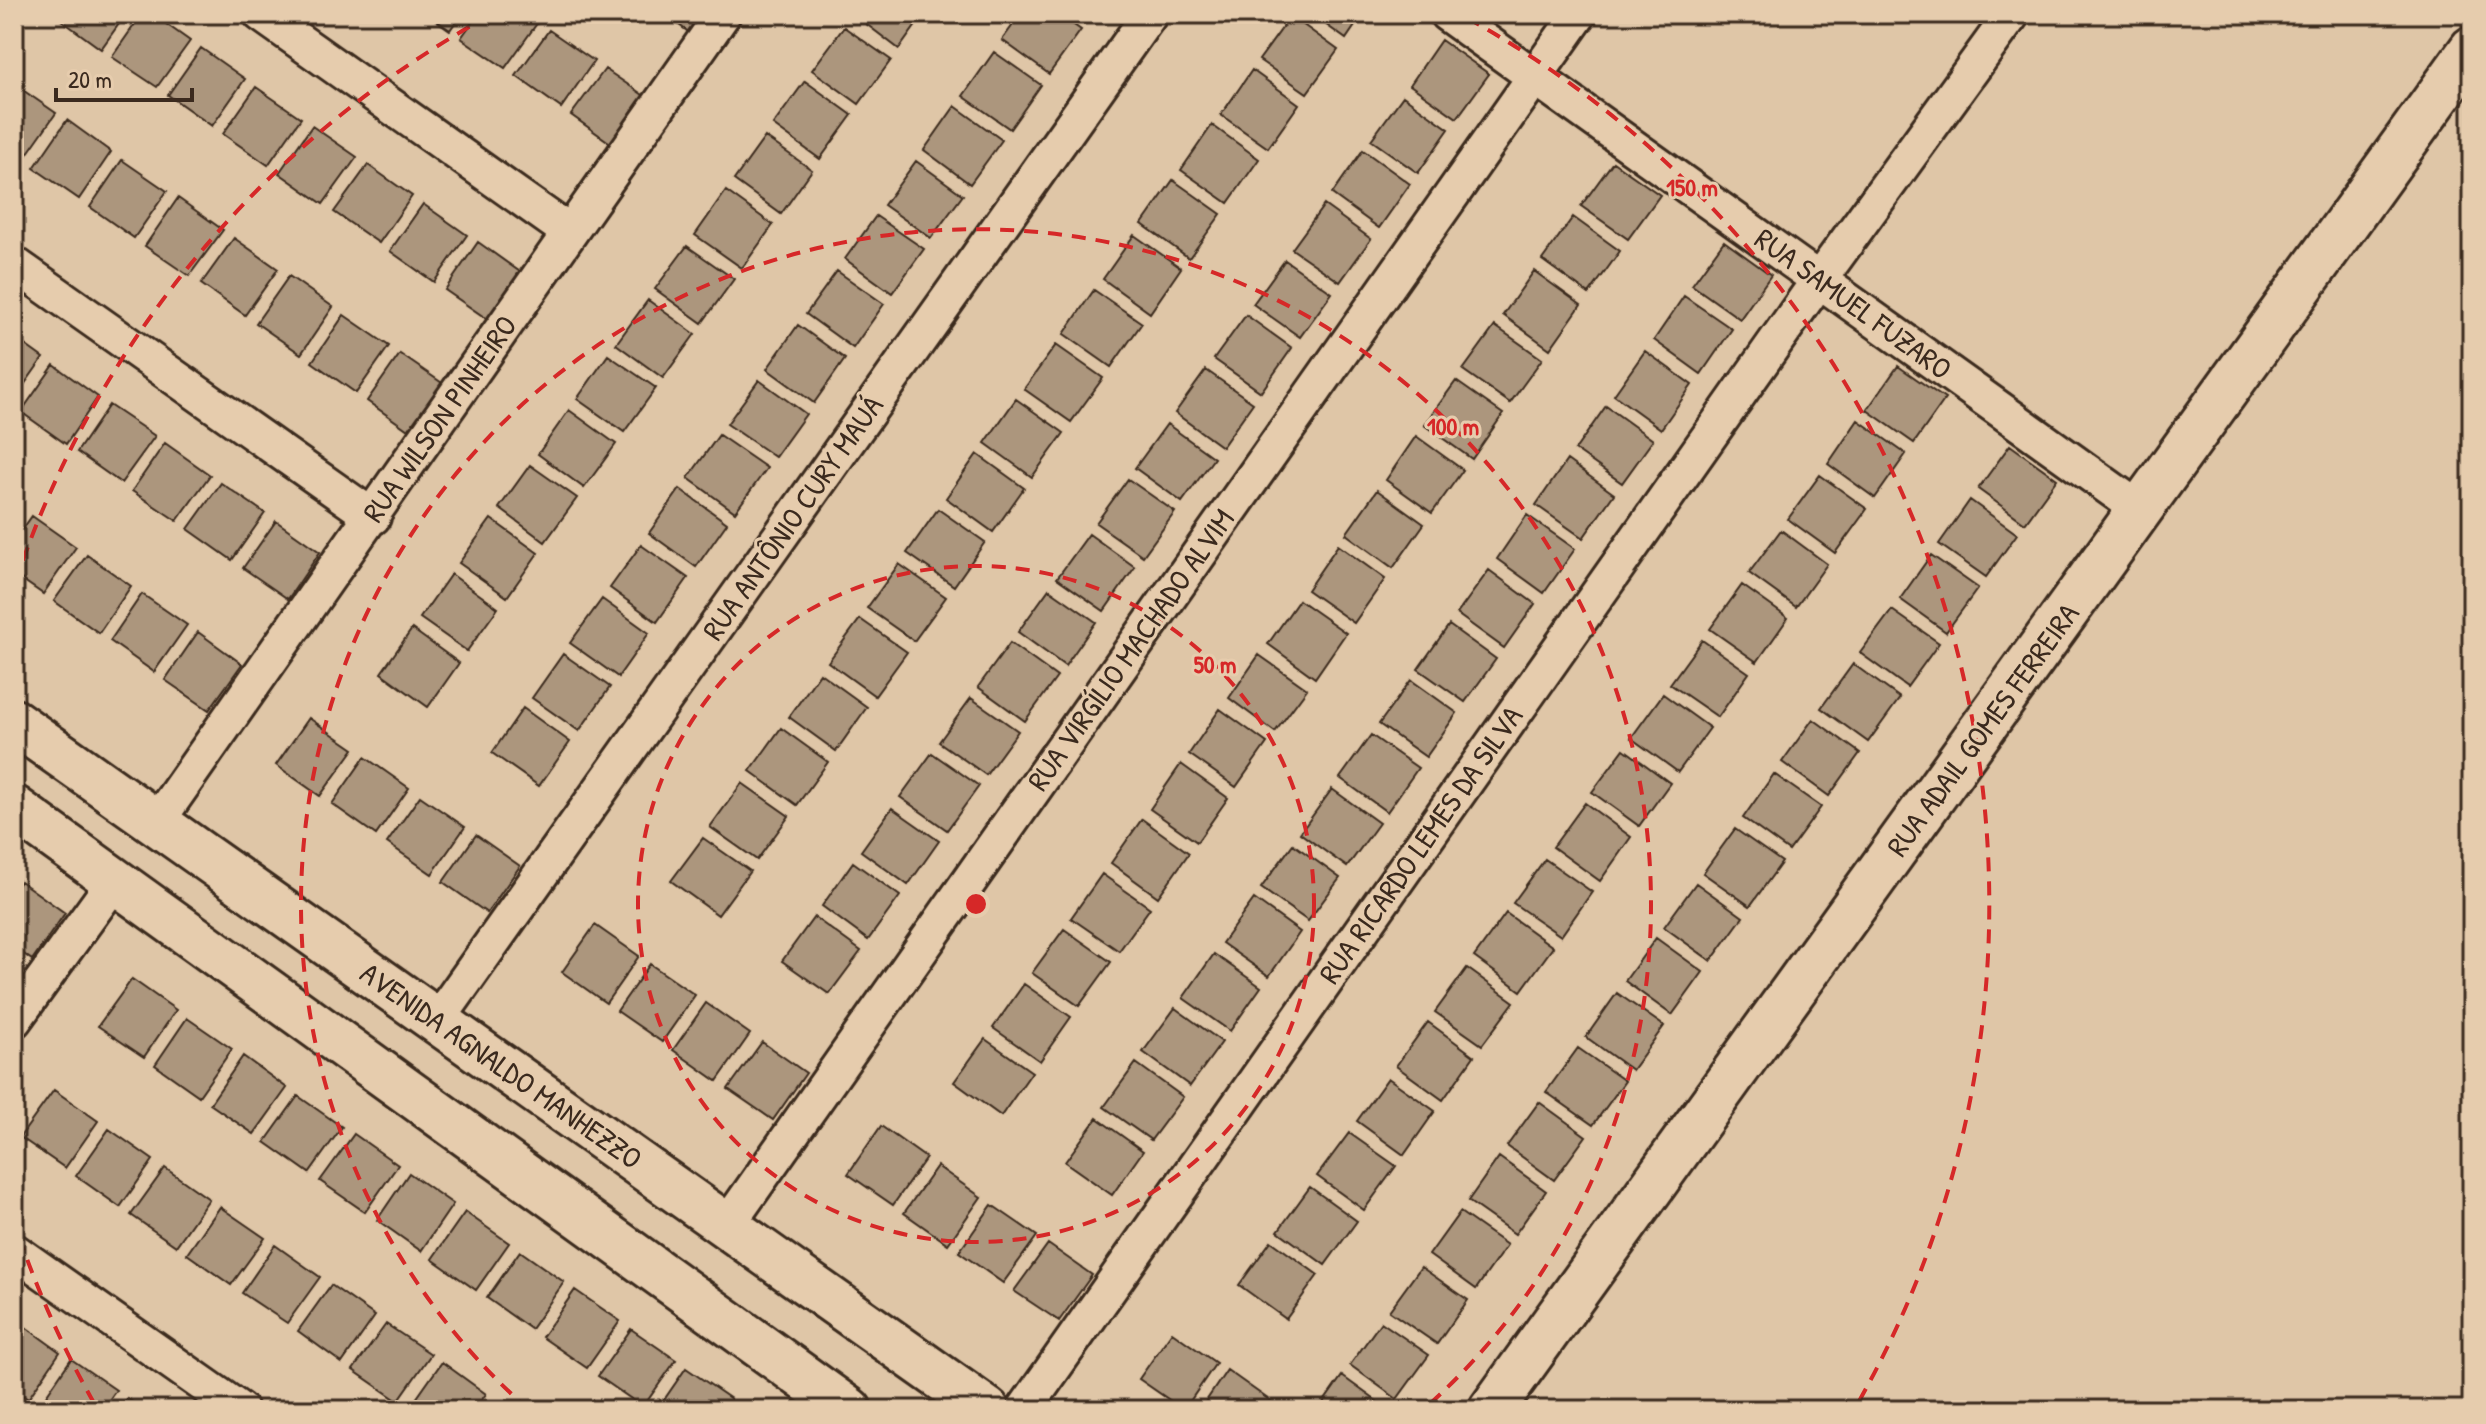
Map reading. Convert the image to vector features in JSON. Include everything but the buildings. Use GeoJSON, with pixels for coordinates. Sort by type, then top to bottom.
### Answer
{"type":"FeatureCollection","features":[{"type":"Feature","properties":{"kind":"street"},"geometry":{"type":"LineString","coordinates":[[261,14],[569,232]]}},
{"type":"Feature","properties":{"kind":"street","name":"RUA WILSON PINHEIRO"},"geometry":{"type":"LineString","coordinates":[[156,823],[723,14]]}},
{"type":"Feature","properties":{"kind":"street","name":"RUA ANTÔNIO CURY MAUÁ"},"geometry":{"type":"LineString","coordinates":[[436,1022],[1150,14]]}},
{"type":"Feature","properties":{"kind":"street","name":"RUA SAMUEL FUZARO"},"geometry":{"type":"LineString","coordinates":[[1447,14],[2142,511]]}},
{"type":"Feature","properties":{"kind":"street","name":"RUA VIRGÍLIO MACHADO ALVIM"},"geometry":{"type":"LineString","coordinates":[[728,1224],[1579,14]]}},
{"type":"Feature","properties":{"kind":"street","name":"RUA RICARDO LEMES DA SILVA"},"geometry":{"type":"LineString","coordinates":[[1024,1410],[1819,280],[2012,14]]}},
{"type":"Feature","properties":{"kind":"street","name":"RUA ADAIL GOMES FERREIRA"},"geometry":{"type":"LineString","coordinates":[[1491,1410],[2142,511],[2472,49]]}},
{"type":"Feature","properties":{"kind":"street"},"geometry":{"type":"LineString","coordinates":[[14,264],[373,517]]}},
{"type":"Feature","properties":{"kind":"street","name":"AVENIDA AGNALDO MANHEZZO"},"geometry":{"type":"LineString","coordinates":[[14,722],[987,1410]]}},
{"type":"Feature","properties":{"kind":"street"},"geometry":{"type":"LineString","coordinates":[[14,808],[849,1410]]}},
{"type":"Feature","properties":{"kind":"street"},"geometry":{"type":"LineString","coordinates":[[14,1020],[116,879]]}},
{"type":"Feature","properties":{"kind":"street"},"geometry":{"type":"LineString","coordinates":[[14,1251],[240,1410]]}}]}
